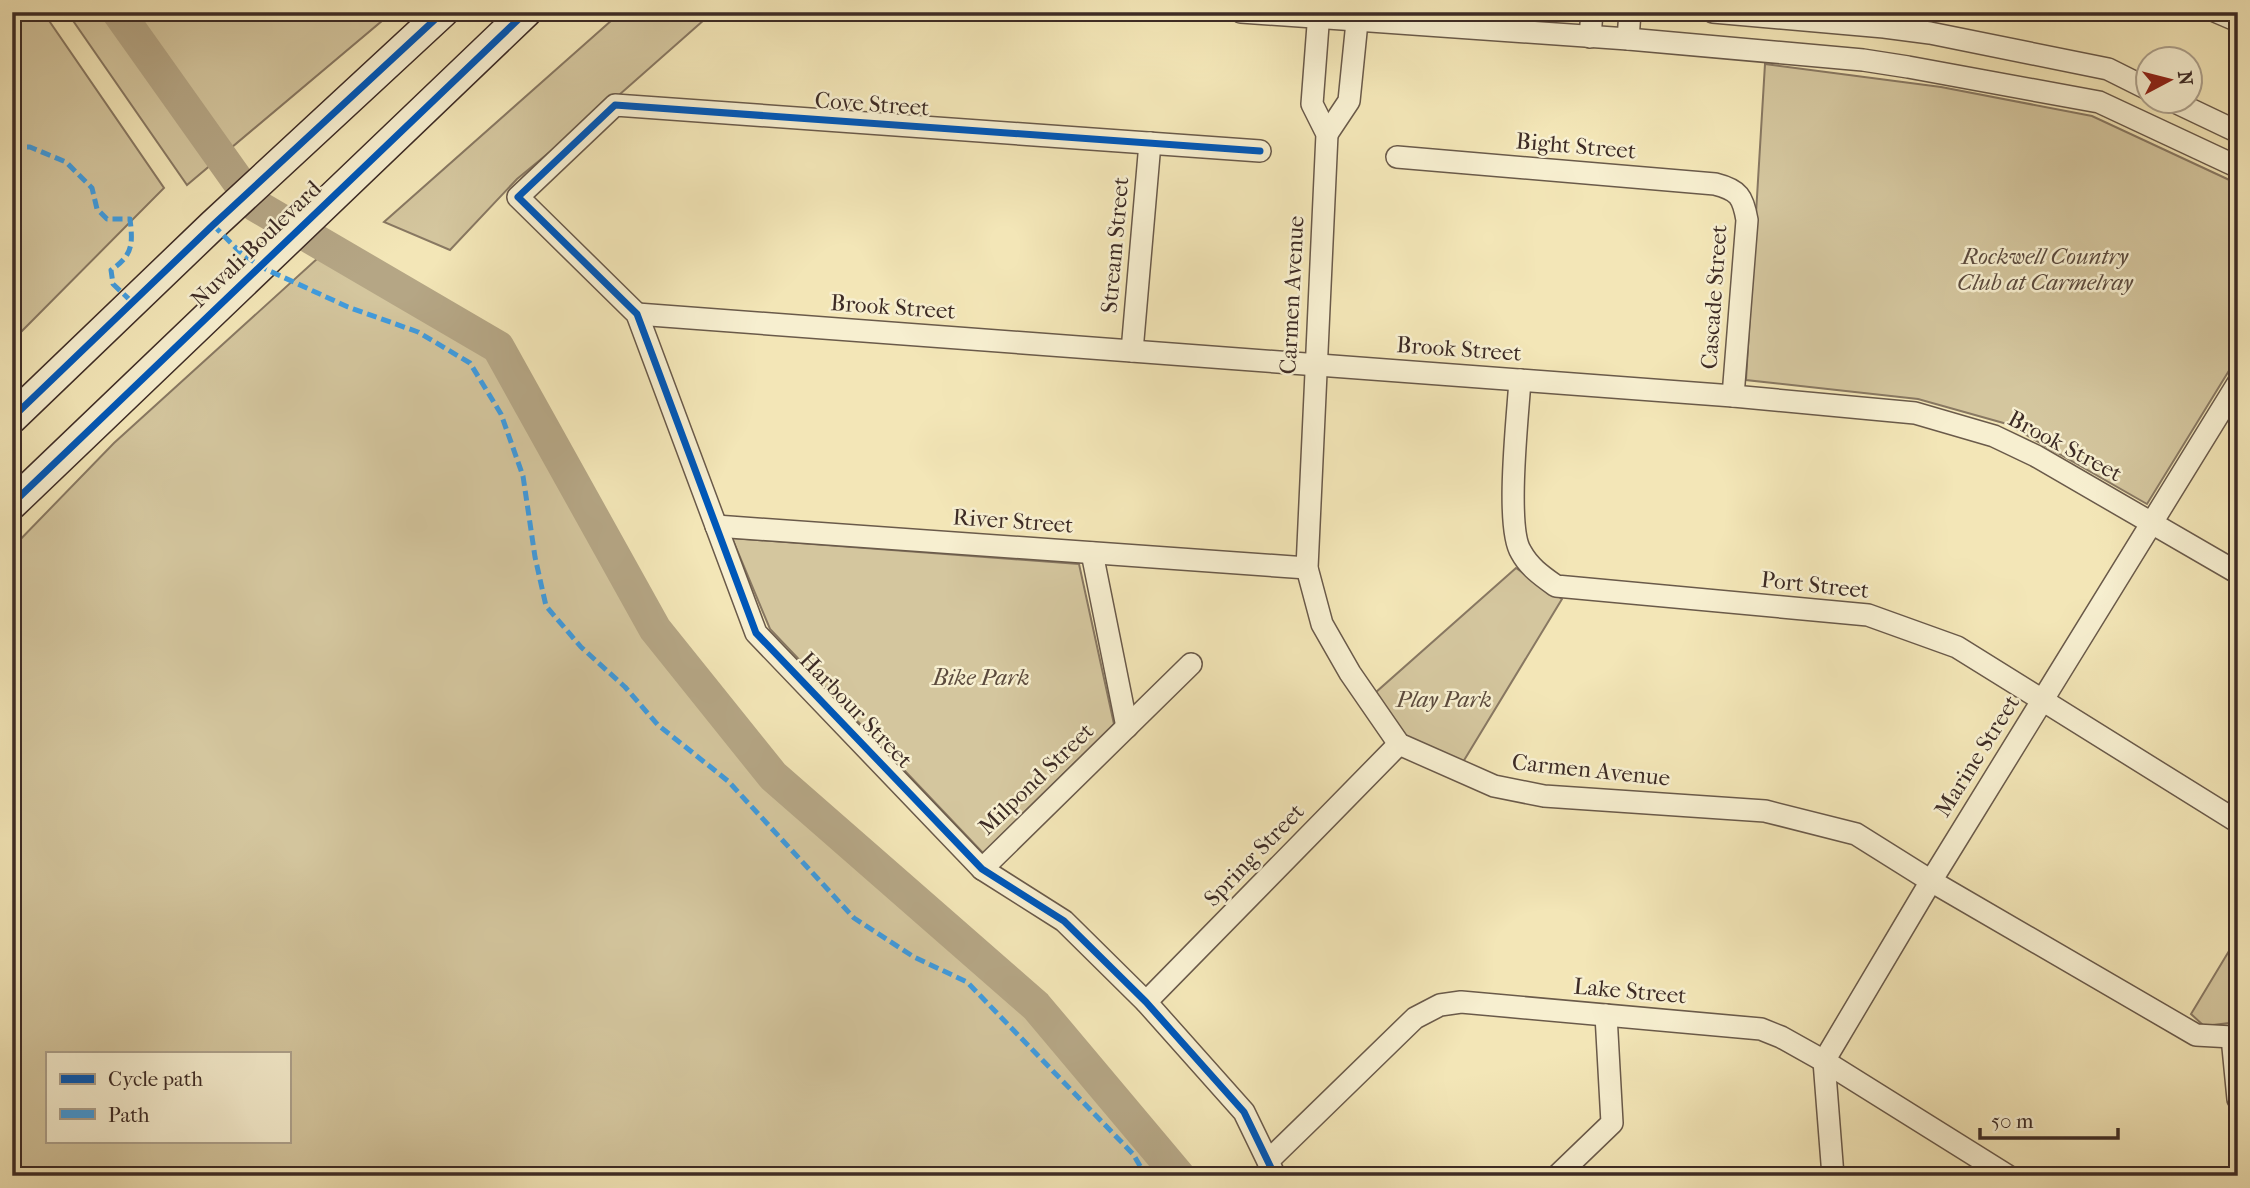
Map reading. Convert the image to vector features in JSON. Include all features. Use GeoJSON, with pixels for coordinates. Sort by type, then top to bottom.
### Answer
{"type":"FeatureCollection","features":[{"type":"Feature","properties":{"kind":"street","name":"Nuvali Boulevard"},"geometry":{"type":"LineString","coordinates":[[12,418],[443,12]]}},
{"type":"Feature","properties":{"kind":"street","name":"Nuvali Boulevard"},"geometry":{"type":"LineString","coordinates":[[12,504],[526,12]]}},
{"type":"Feature","properties":{"kind":"street"},"geometry":{"type":"LineString","coordinates":[[1241,12],[1357,17],[1863,60],[2099,102],[2238,167]]}},
{"type":"Feature","properties":{"kind":"street"},"geometry":{"type":"LineString","coordinates":[[1590,37],[1592,12]]}},
{"type":"Feature","properties":{"kind":"street"},"geometry":{"type":"LineString","coordinates":[[1628,39],[1630,12]]}},
{"type":"Feature","properties":{"kind":"street"},"geometry":{"type":"LineString","coordinates":[[1713,12],[1930,33],[2108,69],[2134,82]]}},
{"type":"Feature","properties":{"kind":"street"},"geometry":{"type":"LineString","coordinates":[[2217,12],[2238,22]]}},
{"type":"Feature","properties":{"kind":"street","name":"Carmen Avenue"},"geometry":{"type":"LineString","coordinates":[[1319,16],[1312,104],[1327,134],[1307,568],[1322,624],[1350,673],[1399,744],[1494,786],[1544,796],[1765,811],[1856,834],[1931,881],[2196,1035],[2235,1036]]}},
{"type":"Feature","properties":{"kind":"street"},"geometry":{"type":"LineString","coordinates":[[1327,134],[1349,101],[1357,17]]}},
{"type":"Feature","properties":{"kind":"street","name":"Cove Street"},"geometry":{"type":"LineString","coordinates":[[518,197],[615,106],[1260,151]]}},
{"type":"Feature","properties":{"kind":"street"},"geometry":{"type":"LineString","coordinates":[[2204,116],[2238,132]]}},
{"type":"Feature","properties":{"kind":"street","name":"Stream Street"},"geometry":{"type":"LineString","coordinates":[[1132,351],[1150,143]]}},
{"type":"Feature","properties":{"kind":"street","name":"Bight Street"},"geometry":{"type":"LineString","coordinates":[[1397,158],[1715,184],[1732,188],[1744,201]]}},
{"type":"Feature","properties":{"kind":"street","name":"Harbour Street"},"geometry":{"type":"LineString","coordinates":[[518,197],[637,314],[756,633],[982,869],[1064,922],[1146,1002],[1244,1112],[1272,1168]]}},
{"type":"Feature","properties":{"kind":"street","name":"Cascade Street"},"geometry":{"type":"LineString","coordinates":[[1733,396],[1747,220],[1744,201]]}},
{"type":"Feature","properties":{"kind":"street","name":"Brook Street"},"geometry":{"type":"LineString","coordinates":[[637,314],[1733,396],[1915,413],[1994,436],[2036,456],[2238,573]]}},
{"type":"Feature","properties":{"kind":"street","name":"Port Street"},"geometry":{"type":"LineString","coordinates":[[1520,380],[1513,522],[1519,551],[1536,572],[1556,586],[1868,615],[1957,647],[2238,822]]}},
{"type":"Feature","properties":{"kind":"street","name":"Marine Street"},"geometry":{"type":"LineString","coordinates":[[1824,1061],[1931,881],[2238,383]]}},
{"type":"Feature","properties":{"kind":"street","name":"River Street"},"geometry":{"type":"LineString","coordinates":[[716,526],[1307,568]]}},
{"type":"Feature","properties":{"kind":"street","name":"Milpond Street"},"geometry":{"type":"LineString","coordinates":[[1092,553],[1127,727]]}},
{"type":"Feature","properties":{"kind":"street","name":"Milpond Street"},"geometry":{"type":"LineString","coordinates":[[982,869],[1191,664]]}},
{"type":"Feature","properties":{"kind":"street","name":"Spring Street"},"geometry":{"type":"LineString","coordinates":[[1146,1002],[1399,744]]}},
{"type":"Feature","properties":{"kind":"street","name":"Lake Street"},"geometry":{"type":"LineString","coordinates":[[1272,1168],[1415,1018],[1440,1005],[1461,1002],[1761,1029],[1824,1061],[2008,1176]]}},
{"type":"Feature","properties":{"kind":"street"},"geometry":{"type":"LineString","coordinates":[[1558,1176],[1612,1123],[1605,1015]]}},
{"type":"Feature","properties":{"kind":"street"},"geometry":{"type":"LineString","coordinates":[[2235,1036],[2238,1099]]}},
{"type":"Feature","properties":{"kind":"street"},"geometry":{"type":"LineString","coordinates":[[1824,1061],[1833,1176]]}},
{"type":"Feature","properties":{"kind":"green space"},"geometry":{"type":"Polygon","coordinates":[[[12,12],[43,12],[164,188],[12,341],[12,12]]]}},
{"type":"Feature","properties":{"kind":"green space"},"geometry":{"type":"Polygon","coordinates":[[[67,12],[377,12],[383,20],[187,185],[67,12]]]}},
{"type":"Feature","properties":{"kind":"green space"},"geometry":{"type":"Polygon","coordinates":[[[621,12],[713,12],[619,95],[517,179],[450,250],[384,222],[621,12]]]}},
{"type":"Feature","properties":{"kind":"green space","name":"Rockwell Country Club at Carmelray"},"geometry":{"type":"Polygon","coordinates":[[[1765,64],[1941,87],[2092,116],[2238,184],[2238,356],[2147,504],[2007,424],[1918,399],[1746,380],[1765,64]]]}},
{"type":"Feature","properties":{"kind":"green space"},"geometry":{"type":"Polygon","coordinates":[[[329,248],[498,347],[655,629],[773,776],[1036,1006],[1180,1176],[12,1176],[12,548],[114,443],[329,248]]]}},
{"type":"Feature","properties":{"kind":"green space","name":"Bike Park"},"geometry":{"type":"Polygon","coordinates":[[[732,538],[1079,564],[1114,724],[983,853],[770,629],[732,538]]]}},
{"type":"Feature","properties":{"kind":"green space","name":"Play Park"},"geometry":{"type":"Polygon","coordinates":[[[1516,568],[1562,599],[1463,762],[1408,738],[1375,693],[1516,568]]]}},
{"type":"Feature","properties":{"kind":"green space"},"geometry":{"type":"Polygon","coordinates":[[[2238,936],[2238,1022],[2204,1026],[2191,1014],[2238,936]]]}},
{"type":"Feature","properties":{"kind":"waterway"},"geometry":{"type":"LineString","coordinates":[[118,12],[255,205],[498,347],[655,629],[773,776],[1036,1006],[1179,1176]]}},
{"type":"Feature","properties":{"kind":"marked path"},"geometry":{"type":"LineString","coordinates":[[12,147],[30,147],[66,162],[92,188],[97,209],[107,219],[130,219],[130,248],[124,259],[111,270],[113,284],[133,303]]}},
{"type":"Feature","properties":{"kind":"marked path"},"geometry":{"type":"LineString","coordinates":[[213,225],[239,251],[261,267],[348,307],[418,332],[470,363],[501,414],[523,476],[535,557],[546,606],[581,647],[625,687],[658,725],[728,781],[854,918],[914,957],[967,982],[1133,1154],[1146,1176]]}},
{"type":"Feature","properties":{"kind":"cycle path"},"geometry":{"type":"LineString","coordinates":[[12,418],[213,225],[443,12]]}},
{"type":"Feature","properties":{"kind":"cycle path"},"geometry":{"type":"LineString","coordinates":[[12,504],[526,12]]}},
{"type":"Feature","properties":{"kind":"cycle path"},"geometry":{"type":"LineString","coordinates":[[1260,151],[615,105],[518,197],[637,314],[756,633],[982,869],[1064,921],[1146,1002],[1244,1112],[1275,1176]]}}]}
